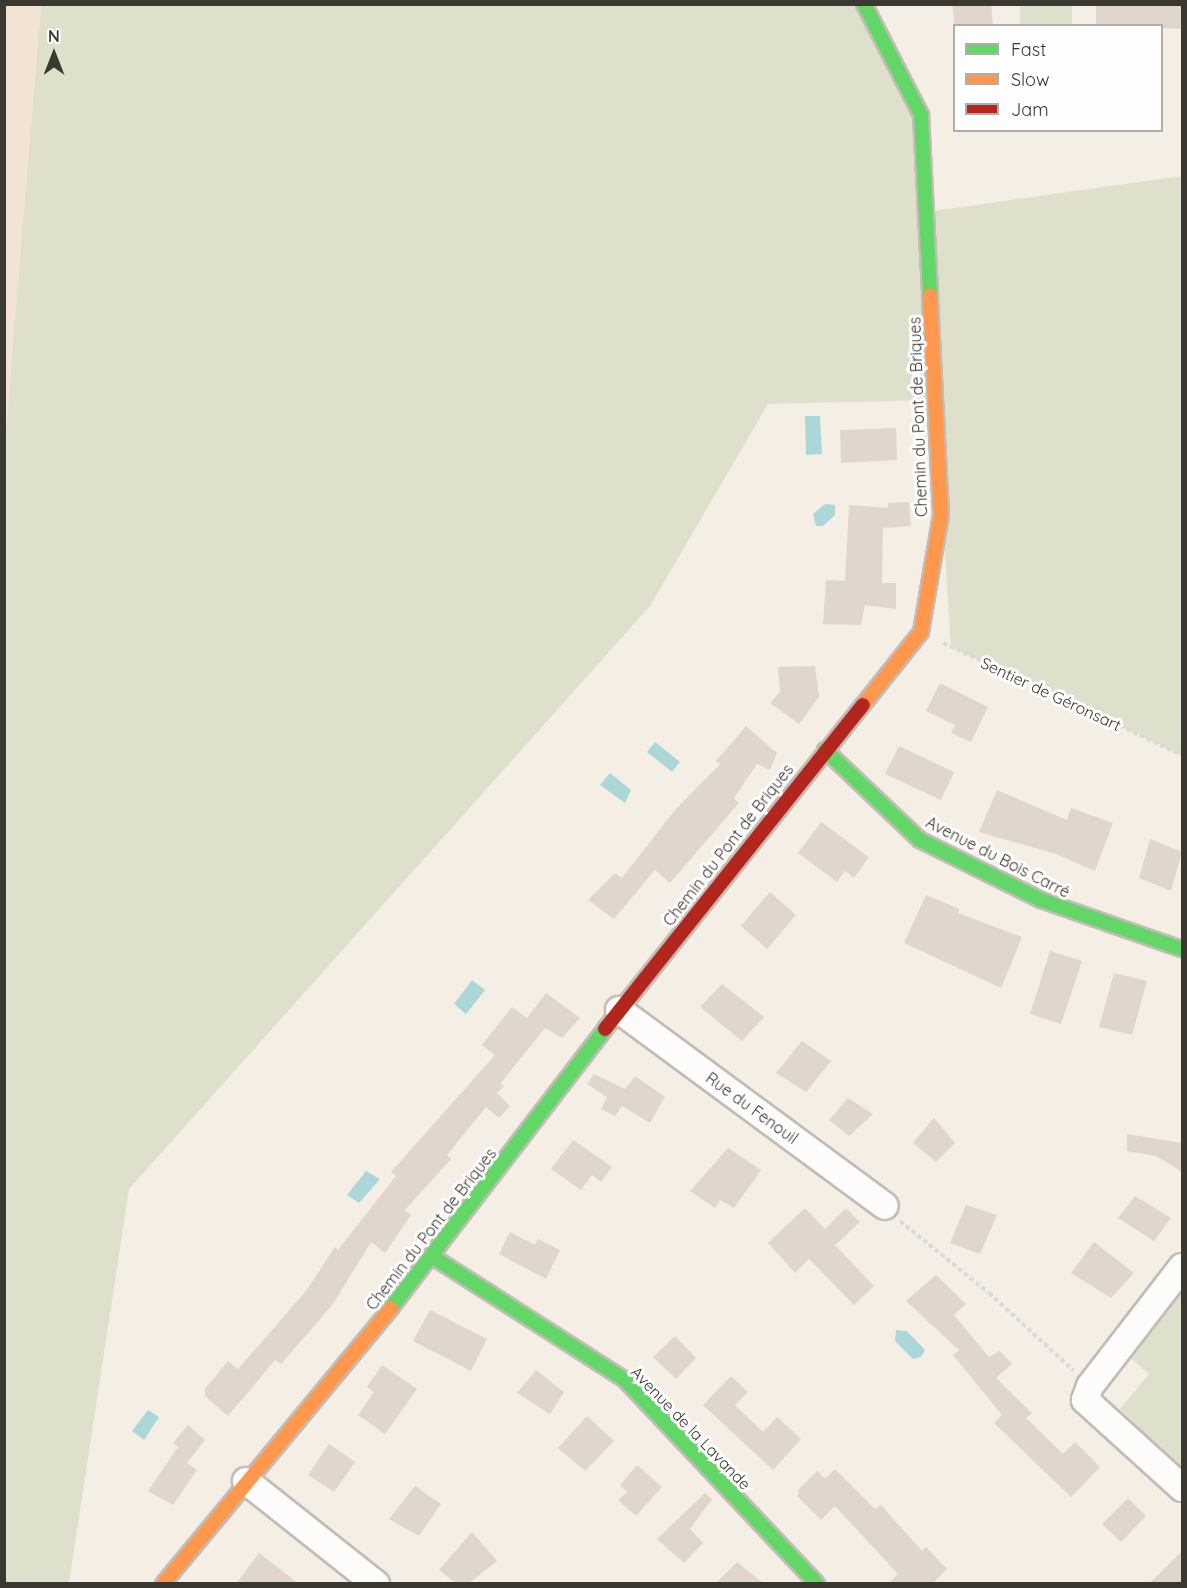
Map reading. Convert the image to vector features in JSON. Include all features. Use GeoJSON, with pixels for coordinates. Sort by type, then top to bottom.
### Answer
{"type":"FeatureCollection","features":[{"type":"Feature","properties":{"kind":"street","name":"Chemin du Pont de Briques"},"geometry":{"type":"LineString","coordinates":[[163,1584],[433,1257],[619,1010],[921,632],[941,516],[921,115],[864,4]]}},
{"type":"Feature","properties":{"kind":"street","name":"Avenue du Bois Carré"},"geometry":{"type":"LineString","coordinates":[[825,750],[920,840],[1041,900],[1182,949]]}},
{"type":"Feature","properties":{"kind":"street","name":"Rue du Fenouil"},"geometry":{"type":"LineString","coordinates":[[619,1010],[885,1206]]}},
{"type":"Feature","properties":{"kind":"street","name":"Avenue de la Lavande"},"geometry":{"type":"LineString","coordinates":[[433,1257],[625,1380],[817,1584]]}},
{"type":"Feature","properties":{"kind":"street"},"geometry":{"type":"LineString","coordinates":[[1182,1267],[1090,1386],[1085,1400],[1182,1488]]}},
{"type":"Feature","properties":{"kind":"street"},"geometry":{"type":"LineString","coordinates":[[246,1481],[376,1584]]}},
{"type":"Feature","properties":{"kind":"path","name":"Sentier de Géronsart"},"geometry":{"type":"LineString","coordinates":[[921,632],[1182,755]]}},
{"type":"Feature","properties":{"kind":"path"},"geometry":{"type":"LineString","coordinates":[[885,1206],[1090,1386]]}},
{"type":"Feature","properties":{"kind":"shaded area"},"geometry":{"type":"Polygon","coordinates":[[[5,5],[41,5],[5,455],[5,5]]]}},
{"type":"Feature","properties":{"kind":"green space"},"geometry":{"type":"Polygon","coordinates":[[[41,5],[864,5],[921,115],[926,212],[1182,176],[1182,755],[951,647],[935,400],[768,404],[650,606],[129,1189],[69,1583],[5,1584],[4,455],[41,5]]]}},
{"type":"Feature","properties":{"kind":"green space"},"geometry":{"type":"Polygon","coordinates":[[[1020,5],[1072,5],[1072,24],[1020,24],[1020,5]]]}},
{"type":"Feature","properties":{"kind":"green space"},"geometry":{"type":"Polygon","coordinates":[[[1182,1286],[1182,1470],[1120,1409],[1149,1374],[1128,1356],[1182,1286]]]}},
{"type":"Feature","properties":{"kind":"water"},"geometry":{"type":"Polygon","coordinates":[[[805,416],[820,416],[822,454],[806,455],[805,416]]]}},
{"type":"Feature","properties":{"kind":"water"},"geometry":{"type":"Polygon","coordinates":[[[825,504],[835,505],[835,515],[823,526],[816,526],[813,514],[825,504]]]}},
{"type":"Feature","properties":{"kind":"water"},"geometry":{"type":"Polygon","coordinates":[[[655,742],[680,762],[672,772],[647,752],[655,742]]]}},
{"type":"Feature","properties":{"kind":"water"},"geometry":{"type":"Polygon","coordinates":[[[610,773],[631,790],[625,803],[600,785],[610,773]]]}},
{"type":"Feature","properties":{"kind":"water"},"geometry":{"type":"Polygon","coordinates":[[[472,980],[485,990],[466,1014],[454,1004],[472,980]]]}},
{"type":"Feature","properties":{"kind":"water"},"geometry":{"type":"Polygon","coordinates":[[[366,1171],[380,1179],[359,1203],[347,1195],[366,1171]]]}},
{"type":"Feature","properties":{"kind":"water"},"geometry":{"type":"Polygon","coordinates":[[[896,1330],[907,1331],[925,1350],[921,1357],[913,1359],[895,1341],[896,1330]]]}},
{"type":"Feature","properties":{"kind":"water"},"geometry":{"type":"Polygon","coordinates":[[[148,1410],[159,1417],[144,1440],[132,1431],[148,1410]]]}},
{"type":"Feature","properties":{"kind":"building"},"geometry":{"type":"Polygon","coordinates":[[[952,4],[991,4],[993,24],[955,24],[952,4]]]}},
{"type":"Feature","properties":{"kind":"building"},"geometry":{"type":"Polygon","coordinates":[[[1096,4],[1182,4],[1182,29],[1163,28],[1163,24],[1096,24],[1096,4]]]}},
{"type":"Feature","properties":{"kind":"building"},"geometry":{"type":"Polygon","coordinates":[[[896,428],[897,460],[841,463],[840,430],[896,428]]]}},
{"type":"Feature","properties":{"kind":"building"},"geometry":{"type":"Polygon","coordinates":[[[909,502],[911,526],[883,528],[882,583],[896,583],[896,609],[865,605],[861,625],[823,624],[826,580],[845,581],[849,505],[888,508],[888,503],[909,502]]]}},
{"type":"Feature","properties":{"kind":"building"},"geometry":{"type":"Polygon","coordinates":[[[815,666],[819,697],[799,724],[770,703],[780,692],[778,667],[815,666]]]}},
{"type":"Feature","properties":{"kind":"building"},"geometry":{"type":"Polygon","coordinates":[[[940,683],[988,707],[971,742],[951,733],[955,725],[926,711],[940,683]]]}},
{"type":"Feature","properties":{"kind":"building"},"geometry":{"type":"Polygon","coordinates":[[[746,726],[777,753],[770,770],[757,764],[734,798],[739,803],[670,883],[655,870],[614,919],[588,900],[615,873],[622,878],[675,810],[720,764],[716,761],[746,726]]]}},
{"type":"Feature","properties":{"kind":"building"},"geometry":{"type":"Polygon","coordinates":[[[899,746],[954,772],[941,800],[885,774],[899,746]]]}},
{"type":"Feature","properties":{"kind":"building"},"geometry":{"type":"Polygon","coordinates":[[[997,790],[1067,820],[1071,808],[1113,823],[1095,871],[1056,854],[979,832],[997,790]]]}},
{"type":"Feature","properties":{"kind":"building"},"geometry":{"type":"Polygon","coordinates":[[[821,822],[869,857],[854,878],[845,871],[837,882],[798,853],[821,822]]]}},
{"type":"Feature","properties":{"kind":"building"},"geometry":{"type":"Polygon","coordinates":[[[1150,839],[1182,852],[1171,891],[1139,878],[1150,839]]]}},
{"type":"Feature","properties":{"kind":"building"},"geometry":{"type":"Polygon","coordinates":[[[770,892],[796,915],[767,949],[741,926],[770,892]]]}},
{"type":"Feature","properties":{"kind":"building"},"geometry":{"type":"Polygon","coordinates":[[[926,895],[959,909],[958,913],[1022,937],[1001,988],[904,943],[926,895]]]}},
{"type":"Feature","properties":{"kind":"building"},"geometry":{"type":"Polygon","coordinates":[[[1050,951],[1082,961],[1061,1024],[1030,1014],[1050,951]]]}},
{"type":"Feature","properties":{"kind":"building"},"geometry":{"type":"Polygon","coordinates":[[[1114,973],[1147,981],[1132,1035],[1099,1027],[1114,973]]]}},
{"type":"Feature","properties":{"kind":"building"},"geometry":{"type":"Polygon","coordinates":[[[722,984],[764,1017],[742,1041],[700,1007],[722,984]]]}},
{"type":"Feature","properties":{"kind":"building"},"geometry":{"type":"Polygon","coordinates":[[[546,993],[580,1018],[562,1038],[545,1028],[500,1084],[504,1086],[497,1093],[510,1106],[499,1118],[486,1107],[447,1155],[451,1159],[405,1210],[411,1215],[385,1253],[371,1242],[333,1304],[281,1364],[275,1360],[228,1416],[205,1396],[205,1389],[228,1361],[238,1369],[306,1291],[335,1247],[338,1250],[396,1176],[391,1172],[495,1055],[482,1045],[512,1007],[527,1018],[546,993]]]}},
{"type":"Feature","properties":{"kind":"building"},"geometry":{"type":"Polygon","coordinates":[[[802,1041],[831,1061],[806,1092],[776,1073],[802,1041]]]}},
{"type":"Feature","properties":{"kind":"building"},"geometry":{"type":"Polygon","coordinates":[[[594,1074],[625,1089],[635,1076],[665,1097],[650,1123],[622,1106],[615,1116],[601,1109],[607,1097],[587,1084],[594,1074]]]}},
{"type":"Feature","properties":{"kind":"building"},"geometry":{"type":"Polygon","coordinates":[[[848,1098],[873,1114],[849,1136],[829,1120],[848,1098]]]}},
{"type":"Feature","properties":{"kind":"building"},"geometry":{"type":"Polygon","coordinates":[[[934,1118],[955,1143],[936,1162],[913,1143],[934,1118]]]}},
{"type":"Feature","properties":{"kind":"building"},"geometry":{"type":"Polygon","coordinates":[[[1127,1134],[1182,1143],[1182,1172],[1156,1156],[1127,1151],[1127,1134]]]}},
{"type":"Feature","properties":{"kind":"building"},"geometry":{"type":"Polygon","coordinates":[[[573,1140],[612,1167],[601,1182],[592,1175],[581,1190],[551,1169],[573,1140]]]}},
{"type":"Feature","properties":{"kind":"building"},"geometry":{"type":"Polygon","coordinates":[[[728,1148],[761,1170],[734,1208],[720,1200],[715,1208],[690,1191],[728,1148]]]}},
{"type":"Feature","properties":{"kind":"building"},"geometry":{"type":"Polygon","coordinates":[[[1135,1196],[1171,1218],[1154,1241],[1118,1218],[1135,1196]]]}},
{"type":"Feature","properties":{"kind":"building"},"geometry":{"type":"Polygon","coordinates":[[[966,1205],[997,1215],[980,1254],[950,1243],[966,1205]]]}},
{"type":"Feature","properties":{"kind":"building"},"geometry":{"type":"Polygon","coordinates":[[[805,1208],[825,1229],[846,1208],[860,1222],[835,1245],[874,1286],[854,1305],[809,1259],[795,1273],[768,1243],[805,1208]]]}},
{"type":"Feature","properties":{"kind":"building"},"geometry":{"type":"Polygon","coordinates":[[[510,1232],[535,1245],[538,1239],[560,1250],[546,1279],[499,1254],[510,1232]]]}},
{"type":"Feature","properties":{"kind":"building"},"geometry":{"type":"Polygon","coordinates":[[[1094,1242],[1134,1273],[1111,1298],[1071,1273],[1094,1242]]]}},
{"type":"Feature","properties":{"kind":"building"},"geometry":{"type":"Polygon","coordinates":[[[936,1275],[966,1304],[954,1315],[989,1357],[1000,1351],[1012,1364],[996,1378],[1032,1413],[1026,1418],[1063,1454],[1075,1442],[1100,1467],[1071,1497],[994,1423],[1002,1415],[953,1355],[959,1350],[906,1301],[936,1275]]]}},
{"type":"Feature","properties":{"kind":"building"},"geometry":{"type":"Polygon","coordinates":[[[430,1310],[487,1339],[471,1371],[413,1341],[430,1310]]]}},
{"type":"Feature","properties":{"kind":"building"},"geometry":{"type":"Polygon","coordinates":[[[675,1336],[696,1358],[676,1379],[653,1357],[675,1336]]]}},
{"type":"Feature","properties":{"kind":"building"},"geometry":{"type":"Polygon","coordinates":[[[382,1365],[417,1389],[385,1434],[358,1415],[374,1392],[367,1387],[382,1365]]]}},
{"type":"Feature","properties":{"kind":"building"},"geometry":{"type":"Polygon","coordinates":[[[536,1370],[564,1392],[550,1414],[517,1393],[536,1370]]]}},
{"type":"Feature","properties":{"kind":"building"},"geometry":{"type":"Polygon","coordinates":[[[731,1376],[748,1392],[735,1405],[763,1432],[777,1417],[801,1439],[773,1470],[703,1405],[731,1376]]]}},
{"type":"Feature","properties":{"kind":"building"},"geometry":{"type":"Polygon","coordinates":[[[587,1416],[614,1441],[585,1471],[558,1448],[587,1416]]]}},
{"type":"Feature","properties":{"kind":"building"},"geometry":{"type":"Polygon","coordinates":[[[188,1425],[205,1440],[187,1463],[197,1470],[173,1505],[148,1491],[178,1447],[173,1443],[188,1425]]]}},
{"type":"Feature","properties":{"kind":"building"},"geometry":{"type":"Polygon","coordinates":[[[329,1444],[355,1462],[334,1492],[308,1475],[329,1444]]]}},
{"type":"Feature","properties":{"kind":"building"},"geometry":{"type":"Polygon","coordinates":[[[637,1465],[662,1487],[636,1516],[618,1500],[627,1492],[620,1485],[637,1465]]]}},
{"type":"Feature","properties":{"kind":"building"},"geometry":{"type":"Polygon","coordinates":[[[835,1469],[875,1509],[881,1505],[922,1551],[926,1547],[947,1569],[932,1584],[888,1584],[898,1574],[835,1506],[821,1520],[798,1497],[798,1490],[817,1471],[825,1479],[835,1469]]]}},
{"type":"Feature","properties":{"kind":"building"},"geometry":{"type":"Polygon","coordinates":[[[415,1486],[441,1504],[419,1536],[389,1519],[415,1486]]]}},
{"type":"Feature","properties":{"kind":"building"},"geometry":{"type":"Polygon","coordinates":[[[705,1493],[712,1499],[690,1529],[703,1543],[684,1563],[657,1539],[705,1493]]]}},
{"type":"Feature","properties":{"kind":"building"},"geometry":{"type":"Polygon","coordinates":[[[1128,1498],[1146,1516],[1121,1542],[1102,1524],[1128,1498]]]}},
{"type":"Feature","properties":{"kind":"building"},"geometry":{"type":"Polygon","coordinates":[[[472,1532],[497,1561],[468,1584],[457,1584],[439,1570],[472,1532]]]}},
{"type":"Feature","properties":{"kind":"building"},"geometry":{"type":"Polygon","coordinates":[[[1182,1551],[1182,1584],[1149,1584],[1182,1551]]]}},
{"type":"Feature","properties":{"kind":"building"},"geometry":{"type":"Polygon","coordinates":[[[259,1553],[299,1584],[236,1584],[259,1553]]]}},
{"type":"Feature","properties":{"kind":"building"},"geometry":{"type":"Polygon","coordinates":[[[737,1562],[764,1584],[715,1584],[737,1562]]]}},
{"type":"Feature","properties":{"kind":"traffic: fast"},"geometry":{"type":"LineString","coordinates":[[864,4],[921,115],[930,295]]}},
{"type":"Feature","properties":{"kind":"traffic: fast"},"geometry":{"type":"LineString","coordinates":[[825,750],[920,840],[1041,900],[1182,949]]}},
{"type":"Feature","properties":{"kind":"traffic: fast"},"geometry":{"type":"LineString","coordinates":[[391,1308],[605,1029]]}},
{"type":"Feature","properties":{"kind":"traffic: fast"},"geometry":{"type":"LineString","coordinates":[[433,1257],[625,1380],[817,1584]]}},
{"type":"Feature","properties":{"kind":"traffic: slow"},"geometry":{"type":"LineString","coordinates":[[863,705],[921,632],[941,515],[930,295]]}},
{"type":"Feature","properties":{"kind":"traffic: slow"},"geometry":{"type":"LineString","coordinates":[[163,1584],[391,1308]]}},
{"type":"Feature","properties":{"kind":"traffic: jam"},"geometry":{"type":"LineString","coordinates":[[605,1029],[863,705]]}}]}
